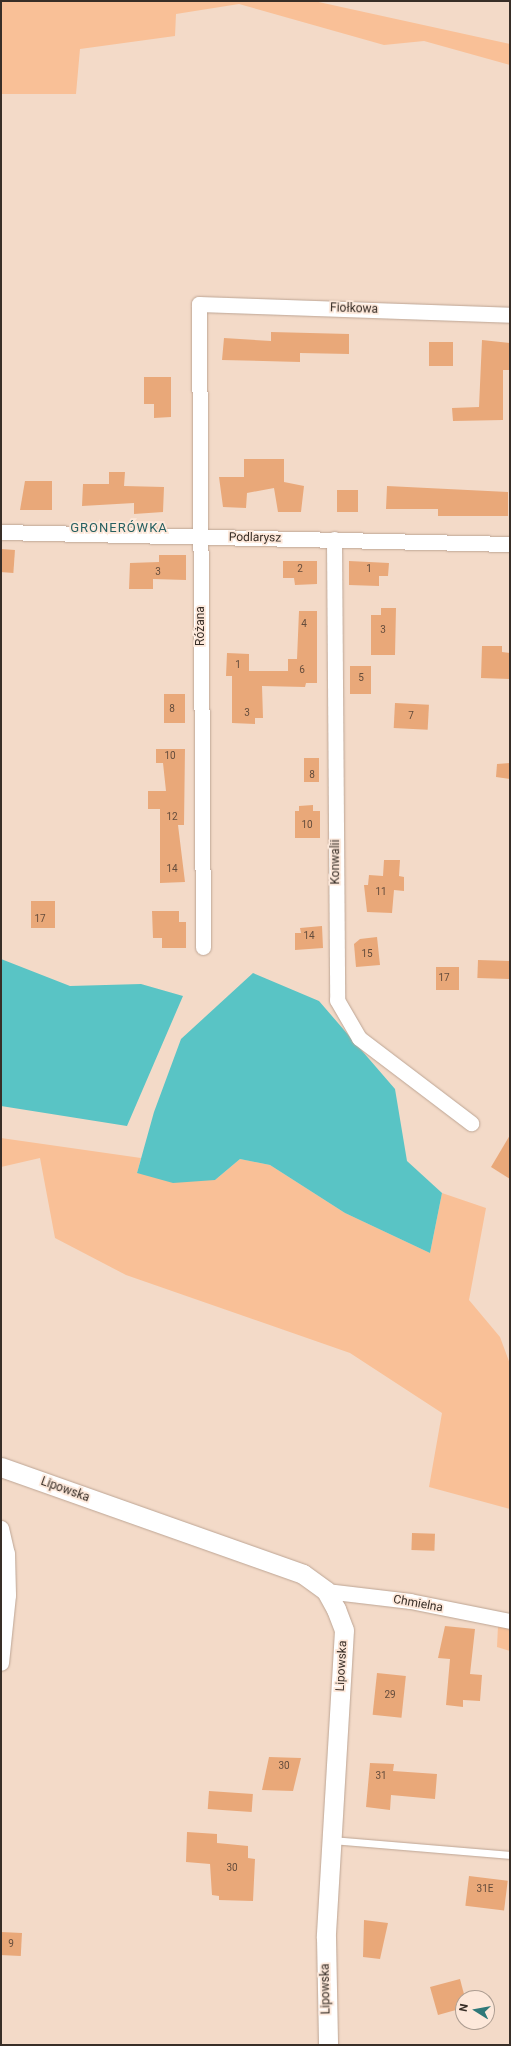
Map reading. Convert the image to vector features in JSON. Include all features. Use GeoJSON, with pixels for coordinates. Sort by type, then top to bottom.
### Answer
{"type":"FeatureCollection","features":[{"type":"Feature","properties":{"kind":"street","name":"Fiołkowa"},"geometry":{"type":"LineString","coordinates":[[199,304],[510,315]]}},
{"type":"Feature","properties":{"kind":"street","name":"Różana"},"geometry":{"type":"LineString","coordinates":[[199,304],[203,947]]}},
{"type":"Feature","properties":{"kind":"street","name":"Podlarysz"},"geometry":{"type":"LineString","coordinates":[[1,532],[201,538],[334,539],[510,544]]}},
{"type":"Feature","properties":{"kind":"street","name":"Konwalii"},"geometry":{"type":"LineString","coordinates":[[334,539],[337,1000],[359,1038],[471,1123]]}},
{"type":"Feature","properties":{"kind":"street","name":"Lipowska"},"geometry":{"type":"LineString","coordinates":[[1,1467],[303,1574],[326,1591],[344,1630],[324,1976],[328,2045]]}},
{"type":"Feature","properties":{"kind":"street"},"geometry":{"type":"LineString","coordinates":[[1,1528],[7,1553],[8,1595],[1,1663]]}},
{"type":"Feature","properties":{"kind":"street","name":"Chmielna"},"geometry":{"type":"LineString","coordinates":[[326,1591],[410,1601],[510,1621]]}},
{"type":"Feature","properties":{"kind":"lane"},"geometry":{"type":"LineString","coordinates":[[332,1840],[510,1855]]}},
{"type":"Feature","properties":{"kind":"shaded area"},"geometry":{"type":"Polygon","coordinates":[[[1,1],[314,1],[510,44],[510,65],[424,41],[384,45],[239,4],[176,14],[175,36],[80,49],[76,94],[1,94],[1,1]]]}},
{"type":"Feature","properties":{"kind":"shaded area"},"geometry":{"type":"Polygon","coordinates":[[[1,1138],[141,1158],[137,1173],[215,1180],[240,1159],[270,1165],[345,1213],[430,1253],[442,1193],[486,1208],[469,1300],[500,1337],[510,1364],[510,1509],[429,1487],[442,1413],[350,1353],[126,1275],[55,1238],[40,1158],[1,1167],[1,1138]]]}},
{"type":"Feature","properties":{"kind":"shaded area"},"geometry":{"type":"Polygon","coordinates":[[[498,1626],[510,1629],[510,1651],[497,1647],[498,1626]]]}},
{"type":"Feature","properties":{"kind":"water"},"geometry":{"type":"Polygon","coordinates":[[[1,959],[70,986],[141,984],[183,996],[127,1126],[1,1106],[1,959]]]}},
{"type":"Feature","properties":{"kind":"water"},"geometry":{"type":"Polygon","coordinates":[[[253,973],[319,1001],[395,1089],[407,1161],[442,1193],[430,1253],[345,1213],[270,1165],[240,1159],[215,1180],[173,1183],[137,1173],[154,1112],[181,1039],[253,973]]]}},
{"type":"Feature","properties":{"kind":"building"},"geometry":{"type":"Polygon","coordinates":[[[271,332],[349,334],[349,354],[300,353],[300,362],[222,360],[224,338],[271,341],[271,332]]]}},
{"type":"Feature","properties":{"kind":"building"},"geometry":{"type":"Polygon","coordinates":[[[482,340],[510,343],[510,370],[503,370],[503,420],[453,421],[452,408],[479,407],[482,340]]]}},
{"type":"Feature","properties":{"kind":"building"},"geometry":{"type":"Polygon","coordinates":[[[429,342],[453,342],[453,366],[429,366],[429,342]]]}},
{"type":"Feature","properties":{"kind":"building"},"geometry":{"type":"Polygon","coordinates":[[[144,377],[171,377],[171,417],[154,418],[154,404],[144,404],[144,377]]]}},
{"type":"Feature","properties":{"kind":"building"},"geometry":{"type":"Polygon","coordinates":[[[244,459],[284,459],[284,482],[304,486],[301,512],[278,512],[274,488],[247,493],[246,508],[223,507],[219,477],[244,477],[244,459]]]}},
{"type":"Feature","properties":{"kind":"building"},"geometry":{"type":"Polygon","coordinates":[[[109,472],[125,472],[124,486],[164,487],[163,512],[134,514],[134,503],[82,506],[83,484],[109,484],[109,472]]]}},
{"type":"Feature","properties":{"kind":"building"},"geometry":{"type":"Polygon","coordinates":[[[25,481],[52,481],[52,510],[20,510],[25,481]]]}},
{"type":"Feature","properties":{"kind":"building"},"geometry":{"type":"Polygon","coordinates":[[[387,486],[508,492],[508,516],[438,516],[438,509],[386,509],[387,486]]]}},
{"type":"Feature","properties":{"kind":"building"},"geometry":{"type":"Polygon","coordinates":[[[337,490],[358,490],[358,512],[337,512],[337,490]]]}},
{"type":"Feature","properties":{"kind":"building"},"geometry":{"type":"Polygon","coordinates":[[[1,549],[15,550],[13,573],[1,572],[1,549]]]}},
{"type":"Feature","properties":{"kind":"building"},"geometry":{"type":"Polygon","coordinates":[[[159,555],[186,555],[186,580],[153,579],[153,589],[129,589],[130,563],[159,562],[159,555]]]}},
{"type":"Feature","properties":{"kind":"building"},"geometry":{"type":"Polygon","coordinates":[[[283,561],[317,561],[317,584],[295,585],[294,578],[283,578],[283,561]]]}},
{"type":"Feature","properties":{"kind":"building"},"geometry":{"type":"Polygon","coordinates":[[[349,561],[389,563],[388,576],[379,576],[379,586],[349,585],[349,561]]]}},
{"type":"Feature","properties":{"kind":"building"},"geometry":{"type":"Polygon","coordinates":[[[381,608],[396,608],[395,655],[371,655],[371,615],[381,615],[381,608]]]}},
{"type":"Feature","properties":{"kind":"building"},"geometry":{"type":"Polygon","coordinates":[[[299,611],[317,611],[317,683],[306,683],[305,687],[262,686],[263,718],[255,718],[255,724],[232,723],[232,676],[226,676],[227,653],[249,654],[249,671],[288,671],[288,659],[297,659],[299,611]]]}},
{"type":"Feature","properties":{"kind":"building"},"geometry":{"type":"Polygon","coordinates":[[[482,646],[502,646],[502,652],[510,653],[510,679],[481,678],[482,646]]]}},
{"type":"Feature","properties":{"kind":"building"},"geometry":{"type":"Polygon","coordinates":[[[350,666],[371,666],[371,694],[350,694],[350,666]]]}},
{"type":"Feature","properties":{"kind":"building"},"geometry":{"type":"Polygon","coordinates":[[[164,694],[185,694],[185,723],[164,723],[164,694]]]}},
{"type":"Feature","properties":{"kind":"building"},"geometry":{"type":"Polygon","coordinates":[[[395,703],[429,705],[428,730],[394,728],[395,703]]]}},
{"type":"Feature","properties":{"kind":"building"},"geometry":{"type":"Polygon","coordinates":[[[156,749],[185,749],[184,825],[178,825],[185,882],[160,883],[160,809],[148,809],[148,791],[166,791],[163,763],[156,763],[156,749]]]}},
{"type":"Feature","properties":{"kind":"building"},"geometry":{"type":"Polygon","coordinates":[[[304,758],[319,758],[319,782],[304,782],[304,758]]]}},
{"type":"Feature","properties":{"kind":"building"},"geometry":{"type":"Polygon","coordinates":[[[510,763],[510,779],[496,777],[497,764],[510,763]]]}},
{"type":"Feature","properties":{"kind":"building"},"geometry":{"type":"Polygon","coordinates":[[[313,805],[313,811],[320,811],[320,838],[295,838],[295,811],[299,811],[299,806],[313,805]]]}},
{"type":"Feature","properties":{"kind":"building"},"geometry":{"type":"Polygon","coordinates":[[[384,860],[400,860],[399,876],[404,877],[404,891],[394,890],[392,913],[367,912],[364,885],[368,885],[369,875],[383,876],[384,860]]]}},
{"type":"Feature","properties":{"kind":"building"},"geometry":{"type":"Polygon","coordinates":[[[31,901],[55,901],[55,928],[31,928],[31,901]]]}},
{"type":"Feature","properties":{"kind":"building"},"geometry":{"type":"Polygon","coordinates":[[[152,911],[179,911],[179,922],[186,922],[186,948],[162,948],[162,938],[153,938],[152,911]]]}},
{"type":"Feature","properties":{"kind":"building"},"geometry":{"type":"Polygon","coordinates":[[[322,926],[323,948],[295,950],[295,933],[301,933],[300,928],[322,926]]]}},
{"type":"Feature","properties":{"kind":"building"},"geometry":{"type":"Polygon","coordinates":[[[377,937],[380,965],[356,967],[354,944],[360,939],[377,937]]]}},
{"type":"Feature","properties":{"kind":"building"},"geometry":{"type":"Polygon","coordinates":[[[478,960],[510,961],[509,979],[477,978],[478,960]]]}},
{"type":"Feature","properties":{"kind":"building"},"geometry":{"type":"Polygon","coordinates":[[[436,967],[459,967],[459,990],[436,990],[436,967]]]}},
{"type":"Feature","properties":{"kind":"building"},"geometry":{"type":"Polygon","coordinates":[[[510,1135],[510,1179],[491,1167],[510,1135]]]}},
{"type":"Feature","properties":{"kind":"building"},"geometry":{"type":"Polygon","coordinates":[[[412,1533],[435,1534],[434,1551],[411,1550],[412,1533]]]}},
{"type":"Feature","properties":{"kind":"building"},"geometry":{"type":"Polygon","coordinates":[[[445,1626],[475,1629],[470,1674],[482,1675],[480,1701],[463,1700],[463,1707],[446,1705],[450,1659],[438,1658],[445,1626]]]}},
{"type":"Feature","properties":{"kind":"building"},"geometry":{"type":"Polygon","coordinates":[[[377,1673],[406,1676],[401,1718],[373,1715],[377,1673]]]}},
{"type":"Feature","properties":{"kind":"building"},"geometry":{"type":"Polygon","coordinates":[[[269,1757],[301,1758],[293,1791],[262,1790],[269,1757]]]}},
{"type":"Feature","properties":{"kind":"building"},"geometry":{"type":"Polygon","coordinates":[[[370,1763],[394,1764],[393,1771],[437,1774],[435,1799],[391,1795],[390,1810],[366,1807],[370,1763]]]}},
{"type":"Feature","properties":{"kind":"building"},"geometry":{"type":"Polygon","coordinates":[[[209,1791],[253,1794],[252,1812],[208,1809],[209,1791]]]}},
{"type":"Feature","properties":{"kind":"building"},"geometry":{"type":"Polygon","coordinates":[[[187,1832],[217,1834],[217,1843],[248,1846],[248,1858],[255,1859],[253,1901],[219,1900],[219,1896],[212,1895],[210,1864],[186,1862],[187,1832]]]}},
{"type":"Feature","properties":{"kind":"building"},"geometry":{"type":"Polygon","coordinates":[[[469,1876],[508,1881],[504,1911],[465,1906],[469,1876]]]}},
{"type":"Feature","properties":{"kind":"building"},"geometry":{"type":"Polygon","coordinates":[[[364,1920],[388,1923],[380,1959],[363,1957],[364,1920]]]}},
{"type":"Feature","properties":{"kind":"building"},"geometry":{"type":"Polygon","coordinates":[[[1,1932],[22,1933],[21,1956],[1,1955],[1,1932]]]}},
{"type":"Feature","properties":{"kind":"building"},"geometry":{"type":"Polygon","coordinates":[[[460,1979],[463,1990],[455,1990],[455,2010],[438,2015],[430,1987],[460,1979]]]}},
{"type":"Feature","properties":{"kind":"district","name":"GRONERÓWKA"},"geometry":{"type":"Point","coordinates":[119,528]}}]}
